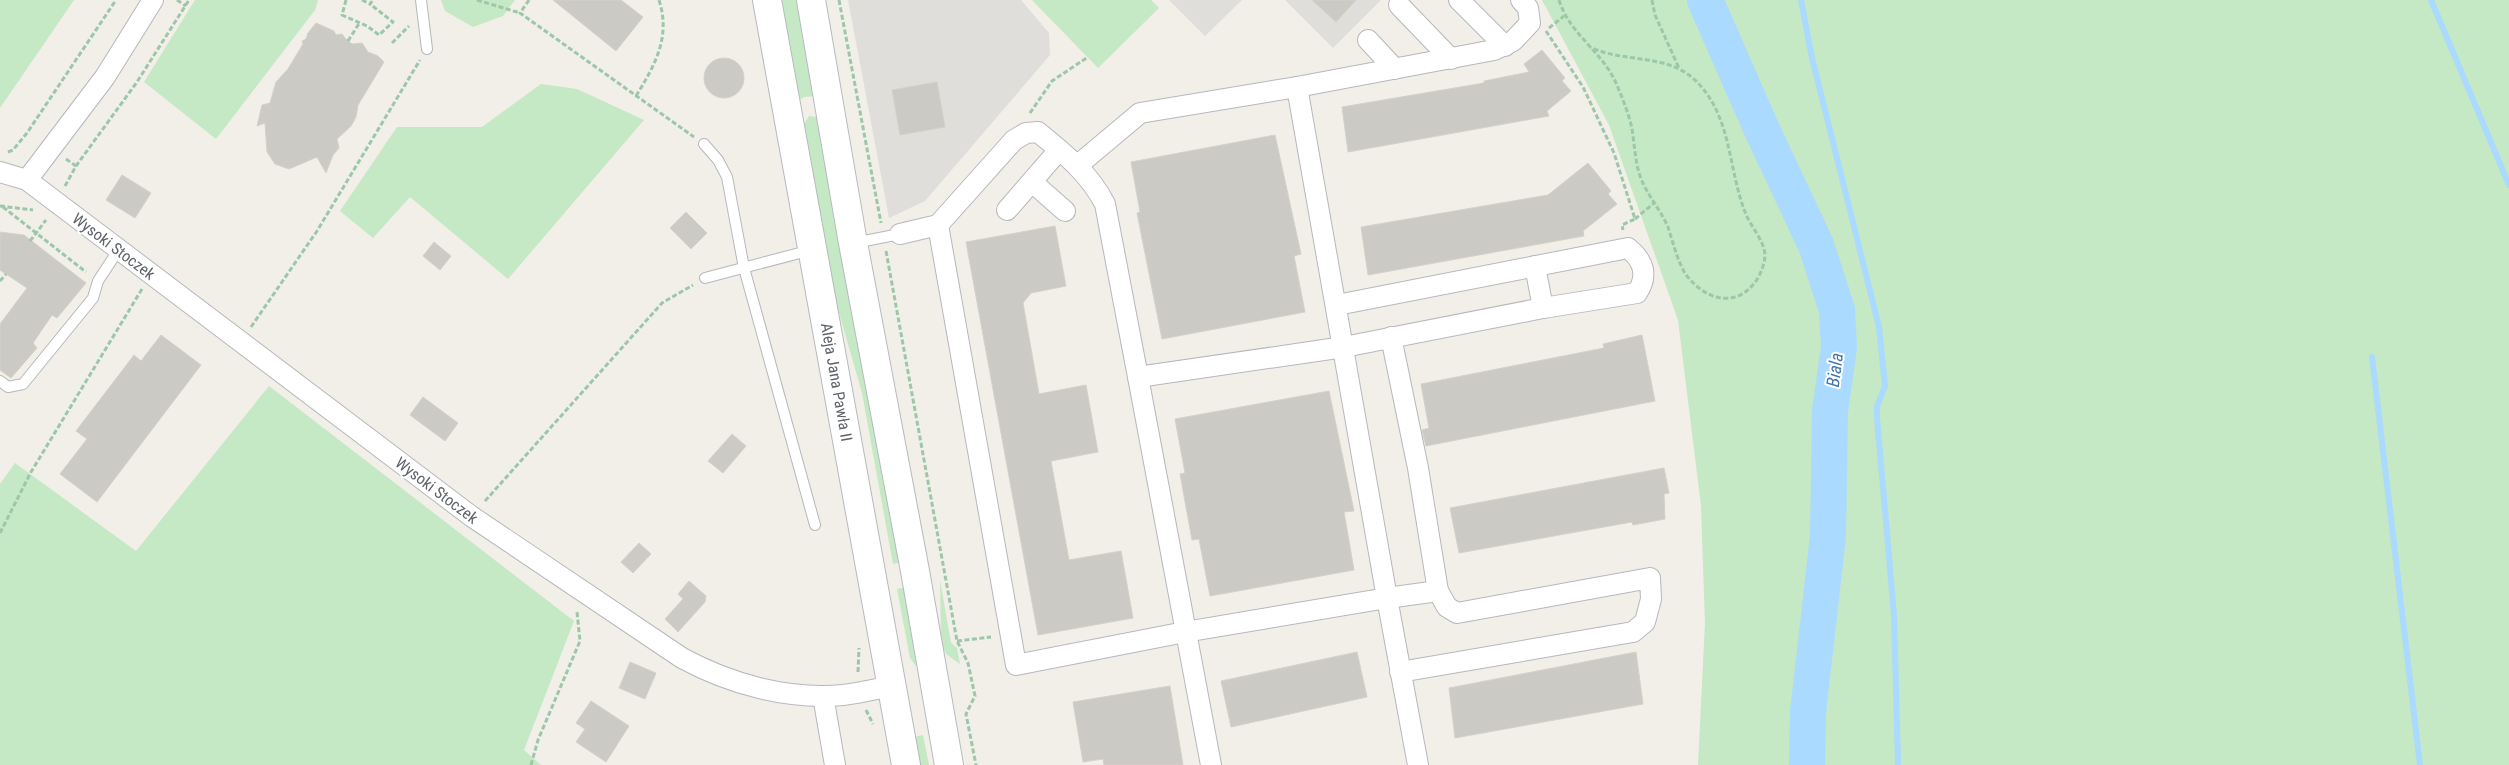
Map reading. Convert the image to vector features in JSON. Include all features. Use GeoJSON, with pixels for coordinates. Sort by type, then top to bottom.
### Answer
{"type":"FeatureCollection","features":[{"type":"Feature","properties":{"kind":"main road","name":"Aleja Jana Pawła II"},"geometry":{"type":"LineString","coordinates":[[767,0],[906,765]]}},
{"type":"Feature","properties":{"kind":"main road"},"geometry":{"type":"LineString","coordinates":[[811,0],[853,244],[915,571],[949,765]]}},
{"type":"Feature","properties":{"kind":"main road"},"geometry":{"type":"LineString","coordinates":[[873,578],[915,571]]}},
{"type":"Feature","properties":{"kind":"main road"},"geometry":{"type":"LineString","coordinates":[[892,686],[934,682]]}},
{"type":"Feature","properties":{"kind":"street"},"geometry":{"type":"LineString","coordinates":[[0,172],[27,180],[104,77],[153,0]]}},
{"type":"Feature","properties":{"kind":"street"},"geometry":{"type":"LineString","coordinates":[[1459,0],[1505,46]]}},
{"type":"Feature","properties":{"kind":"street"},"geometry":{"type":"LineString","coordinates":[[1399,5],[1451,59]]}},
{"type":"Feature","properties":{"kind":"street"},"geometry":{"type":"LineString","coordinates":[[1078,165],[1140,113],[1297,87],[1494,50],[1505,46],[1525,31],[1530,23],[1525,8]]}},
{"type":"Feature","properties":{"kind":"street"},"geometry":{"type":"LineString","coordinates":[[1368,40],[1395,69]]}},
{"type":"Feature","properties":{"kind":"street"},"geometry":{"type":"LineString","coordinates":[[1297,87],[1418,765]]}},
{"type":"Feature","properties":{"kind":"street"},"geometry":{"type":"LineString","coordinates":[[892,235],[938,225],[1014,140],[1026,133],[1038,132],[1078,165],[1095,185],[1105,204],[1211,765]]}},
{"type":"Feature","properties":{"kind":"street"},"geometry":{"type":"LineString","coordinates":[[1007,210],[1059,150]]}},
{"type":"Feature","properties":{"kind":"street","name":"Wysoki Stoczek"},"geometry":{"type":"LineString","coordinates":[[27,180],[471,516],[661,644],[711,674],[753,687],[823,696],[843,695],[892,686]]}},
{"type":"Feature","properties":{"kind":"street"},"geometry":{"type":"LineString","coordinates":[[1032,182],[1064,211]]}},
{"type":"Feature","properties":{"kind":"street"},"geometry":{"type":"LineString","coordinates":[[938,225],[1016,665],[1185,632],[1438,591]]}},
{"type":"Feature","properties":{"kind":"street"},"geometry":{"type":"LineString","coordinates":[[1138,378],[1344,347],[1543,308],[1637,293],[1643,284],[1644,269],[1638,256],[1628,248],[1337,305]]}},
{"type":"Feature","properties":{"kind":"street"},"geometry":{"type":"LineString","coordinates":[[1535,266],[1543,308]]}},
{"type":"Feature","properties":{"kind":"street"},"geometry":{"type":"LineString","coordinates":[[1391,337],[1418,468],[1438,591],[1447,607],[1457,613],[1650,578],[1651,599],[1645,622],[1633,632],[1400,672]]}},
{"type":"Feature","properties":{"kind":"street"},"geometry":{"type":"LineString","coordinates":[[823,696],[835,765]]}},
{"type":"Feature","properties":{"kind":"lane"},"geometry":{"type":"LineString","coordinates":[[421,0],[427,49]]}},
{"type":"Feature","properties":{"kind":"lane"},"geometry":{"type":"LineString","coordinates":[[704,144],[718,160],[727,177],[744,268],[815,525]]}},
{"type":"Feature","properties":{"kind":"lane"},"geometry":{"type":"LineString","coordinates":[[853,244],[892,235]]}},
{"type":"Feature","properties":{"kind":"lane"},"geometry":{"type":"LineString","coordinates":[[0,381],[8,387],[23,384],[93,298],[98,281],[119,249]]}},
{"type":"Feature","properties":{"kind":"lane"},"geometry":{"type":"LineString","coordinates":[[705,278],[812,250]]}},
{"type":"Feature","properties":{"kind":"path"},"geometry":{"type":"LineString","coordinates":[[0,155],[13,150],[27,133],[116,0]]}},
{"type":"Feature","properties":{"kind":"path"},"geometry":{"type":"LineString","coordinates":[[178,0],[186,6]]}},
{"type":"Feature","properties":{"kind":"path"},"geometry":{"type":"LineString","coordinates":[[30,240],[37,233],[57,202],[76,166],[137,82],[190,0]]}},
{"type":"Feature","properties":{"kind":"path"},"geometry":{"type":"LineString","coordinates":[[346,0],[342,16],[360,22],[379,35],[393,22],[362,0]]}},
{"type":"Feature","properties":{"kind":"path"},"geometry":{"type":"LineString","coordinates":[[370,4],[373,0]]}},
{"type":"Feature","properties":{"kind":"path"},"geometry":{"type":"LineString","coordinates":[[477,0],[520,13],[704,144]]}},
{"type":"Feature","properties":{"kind":"path"},"geometry":{"type":"LineString","coordinates":[[520,13],[529,0]]}},
{"type":"Feature","properties":{"kind":"path"},"geometry":{"type":"LineString","coordinates":[[636,96],[649,75],[662,45],[664,15],[659,0]]}},
{"type":"Feature","properties":{"kind":"path"},"geometry":{"type":"LineString","coordinates":[[839,0],[892,235],[957,640],[968,663],[975,696],[966,714],[976,765]]}},
{"type":"Feature","properties":{"kind":"path"},"geometry":{"type":"LineString","coordinates":[[1559,0],[1564,16],[1615,81],[1631,128],[1634,151],[1642,181],[1654,204],[1664,217],[1686,274],[1700,289],[1716,297],[1736,298],[1750,289],[1761,272],[1765,255],[1738,193],[1728,136],[1718,110],[1698,83],[1679,68],[1652,59],[1629,59],[1605,54],[1590,47]]}},
{"type":"Feature","properties":{"kind":"path"},"geometry":{"type":"LineString","coordinates":[[1652,0],[1654,15],[1679,68]]}},
{"type":"Feature","properties":{"kind":"path"},"geometry":{"type":"LineString","coordinates":[[1525,8],[1546,30],[1583,87],[1614,153],[1635,219]]}},
{"type":"Feature","properties":{"kind":"path"},"geometry":{"type":"LineString","coordinates":[[1546,30],[1564,16]]}},
{"type":"Feature","properties":{"kind":"path"},"geometry":{"type":"LineString","coordinates":[[348,41],[360,22]]}},
{"type":"Feature","properties":{"kind":"path"},"geometry":{"type":"LineString","coordinates":[[244,325],[249,329],[317,231],[427,49],[410,25],[392,43]]}},
{"type":"Feature","properties":{"kind":"path"},"geometry":{"type":"LineString","coordinates":[[1026,133],[1030,114],[1052,81],[1088,58]]}},
{"type":"Feature","properties":{"kind":"path"},"geometry":{"type":"LineString","coordinates":[[1,206],[38,211],[57,202]]}},
{"type":"Feature","properties":{"kind":"path"},"geometry":{"type":"LineString","coordinates":[[1628,248],[1622,224],[1635,219],[1654,204]]}},
{"type":"Feature","properties":{"kind":"path"},"geometry":{"type":"LineString","coordinates":[[1,206],[98,281]]}},
{"type":"Feature","properties":{"kind":"path"},"geometry":{"type":"LineString","coordinates":[[0,280],[6,274]]}},
{"type":"Feature","properties":{"kind":"path"},"geometry":{"type":"LineString","coordinates":[[0,533],[31,472],[152,274]]}},
{"type":"Feature","properties":{"kind":"path"},"geometry":{"type":"LineString","coordinates":[[471,516],[662,303],[705,278]]}},
{"type":"Feature","properties":{"kind":"path"},"geometry":{"type":"LineString","coordinates":[[531,765],[538,740],[580,640],[577,602]]}},
{"type":"Feature","properties":{"kind":"path"},"geometry":{"type":"LineString","coordinates":[[957,640],[1010,636]]}},
{"type":"Feature","properties":{"kind":"path"},"geometry":{"type":"LineString","coordinates":[[848,674],[858,672]]}},
{"type":"Feature","properties":{"kind":"shaded area"},"geometry":{"type":"Polygon","coordinates":[[[848,0],[1021,0],[1049,33],[1050,55],[925,201],[889,218],[848,0]]]}},
{"type":"Feature","properties":{"kind":"shaded area"},"geometry":{"type":"Polygon","coordinates":[[[1169,0],[1242,0],[1205,36],[1169,0]]]}},
{"type":"Feature","properties":{"kind":"shaded area"},"geometry":{"type":"Polygon","coordinates":[[[1285,0],[1381,0],[1333,48],[1285,0]]]}},
{"type":"Feature","properties":{"kind":"green space"},"geometry":{"type":"Polygon","coordinates":[[[0,0],[74,0],[0,108],[0,0]]]}},
{"type":"Feature","properties":{"kind":"green space"},"geometry":{"type":"Polygon","coordinates":[[[195,0],[318,0],[315,10],[216,139],[144,82],[195,0]]]}},
{"type":"Feature","properties":{"kind":"green space"},"geometry":{"type":"Polygon","coordinates":[[[441,0],[515,0],[503,16],[473,27],[445,11],[441,0]]]}},
{"type":"Feature","properties":{"kind":"green space"},"geometry":{"type":"Polygon","coordinates":[[[780,0],[799,0],[817,96],[804,97],[799,100],[780,0]]]}},
{"type":"Feature","properties":{"kind":"green space"},"geometry":{"type":"Polygon","coordinates":[[[1032,0],[1151,0],[1159,8],[1098,68],[1032,0]]]}},
{"type":"Feature","properties":{"kind":"green space"},"geometry":{"type":"Polygon","coordinates":[[[1542,0],[2509,0],[2509,765],[1698,765],[1705,623],[1701,506],[1678,320],[1609,125],[1542,0]]]}},
{"type":"Feature","properties":{"kind":"green space"},"geometry":{"type":"Polygon","coordinates":[[[541,84],[577,89],[644,120],[508,279],[410,197],[373,238],[340,211],[397,127],[482,127],[541,84]]]}},
{"type":"Feature","properties":{"kind":"green space"},"geometry":{"type":"Polygon","coordinates":[[[809,116],[818,117],[902,562],[893,564],[862,393],[834,295],[803,126],[809,116]]]}},
{"type":"Feature","properties":{"kind":"green space"},"geometry":{"type":"Polygon","coordinates":[[[269,386],[574,621],[524,750],[541,765],[0,765],[0,484],[15,463],[136,551],[269,386]]]}},
{"type":"Feature","properties":{"kind":"green space"},"geometry":{"type":"Polygon","coordinates":[[[940,580],[951,643],[957,648],[960,664],[946,654],[941,643],[940,580]]]}},
{"type":"Feature","properties":{"kind":"green space"},"geometry":{"type":"Polygon","coordinates":[[[907,587],[918,662],[916,666],[910,658],[897,589],[907,587]]]}},
{"type":"Feature","properties":{"kind":"green space"},"geometry":{"type":"Polygon","coordinates":[[[923,735],[929,765],[919,765],[914,737],[923,735]]]}},
{"type":"Feature","properties":{"kind":"building"},"geometry":{"type":"Polygon","coordinates":[[[553,0],[621,0],[643,17],[616,51],[553,0]]]}},
{"type":"Feature","properties":{"kind":"building"},"geometry":{"type":"Polygon","coordinates":[[[1312,0],[1356,0],[1336,22],[1312,0]]]}},
{"type":"Feature","properties":{"kind":"building"},"geometry":{"type":"Polygon","coordinates":[[[316,23],[334,31],[336,35],[342,34],[352,44],[362,43],[368,52],[378,56],[384,62],[358,105],[356,117],[351,126],[337,139],[339,148],[333,155],[326,173],[317,157],[289,169],[275,164],[267,152],[265,123],[257,126],[262,105],[270,103],[276,82],[288,69],[303,44],[302,41],[306,39],[316,23]]]}},
{"type":"Feature","properties":{"kind":"building"},"geometry":{"type":"Polygon","coordinates":[[[1542,50],[1565,78],[1562,81],[1571,91],[1547,111],[1549,116],[1348,152],[1342,107],[1484,83],[1484,81],[1529,72],[1524,64],[1542,50]]]}},
{"type":"Feature","properties":{"kind":"building"},"geometry":{"type":"Polygon","coordinates":[[[728,58],[735,61],[741,67],[744,78],[743,86],[735,95],[728,98],[720,98],[713,95],[705,86],[704,74],[707,67],[716,59],[728,58]]]}},
{"type":"Feature","properties":{"kind":"building"},"geometry":{"type":"Polygon","coordinates":[[[937,82],[945,127],[900,135],[892,90],[937,82]]]}},
{"type":"Feature","properties":{"kind":"building"},"geometry":{"type":"Polygon","coordinates":[[[1275,135],[1301,254],[1294,256],[1305,312],[1162,339],[1137,213],[1140,212],[1131,162],[1275,135]]]}},
{"type":"Feature","properties":{"kind":"building"},"geometry":{"type":"Polygon","coordinates":[[[1588,163],[1611,191],[1608,194],[1617,204],[1583,231],[1584,236],[1368,275],[1361,227],[1548,195],[1588,163]]]}},
{"type":"Feature","properties":{"kind":"building"},"geometry":{"type":"Polygon","coordinates":[[[122,175],[151,193],[135,218],[106,200],[122,175]]]}},
{"type":"Feature","properties":{"kind":"building"},"geometry":{"type":"Polygon","coordinates":[[[686,212],[707,233],[691,249],[670,228],[686,212]]]}},
{"type":"Feature","properties":{"kind":"building"},"geometry":{"type":"Polygon","coordinates":[[[1055,226],[1066,286],[1031,293],[1023,303],[1039,394],[1086,385],[1098,452],[1051,461],[1069,560],[1121,551],[1133,618],[1038,635],[966,242],[1055,226]]]}},
{"type":"Feature","properties":{"kind":"building"},"geometry":{"type":"Polygon","coordinates":[[[0,232],[24,235],[86,283],[57,318],[52,315],[33,343],[37,348],[11,378],[0,370],[0,324],[27,288],[0,270],[0,232]]]}},
{"type":"Feature","properties":{"kind":"building"},"geometry":{"type":"Polygon","coordinates":[[[434,242],[451,256],[440,270],[423,256],[434,242]]]}},
{"type":"Feature","properties":{"kind":"building"},"geometry":{"type":"Polygon","coordinates":[[[161,335],[201,365],[97,502],[60,474],[87,439],[76,431],[134,355],[141,361],[161,335]]]}},
{"type":"Feature","properties":{"kind":"building"},"geometry":{"type":"Polygon","coordinates":[[[1642,335],[1655,401],[1426,446],[1422,430],[1429,428],[1421,384],[1604,348],[1603,344],[1642,335]]]}},
{"type":"Feature","properties":{"kind":"building"},"geometry":{"type":"Polygon","coordinates":[[[1329,391],[1354,511],[1344,512],[1354,570],[1210,596],[1199,539],[1192,540],[1180,474],[1185,473],[1175,419],[1329,391]]]}},
{"type":"Feature","properties":{"kind":"building"},"geometry":{"type":"Polygon","coordinates":[[[423,397],[458,423],[445,441],[410,415],[423,397]]]}},
{"type":"Feature","properties":{"kind":"building"},"geometry":{"type":"Polygon","coordinates":[[[732,434],[746,446],[723,473],[708,461],[732,434]]]}},
{"type":"Feature","properties":{"kind":"building"},"geometry":{"type":"Polygon","coordinates":[[[1664,468],[1669,493],[1664,494],[1665,519],[1633,525],[1632,522],[1459,553],[1450,508],[1664,468]]]}},
{"type":"Feature","properties":{"kind":"building"},"geometry":{"type":"Polygon","coordinates":[[[639,543],[651,554],[633,573],[621,562],[639,543]]]}},
{"type":"Feature","properties":{"kind":"building"},"geometry":{"type":"Polygon","coordinates":[[[689,581],[706,596],[705,602],[678,632],[665,619],[683,599],[678,594],[689,581]]]}},
{"type":"Feature","properties":{"kind":"building"},"geometry":{"type":"Polygon","coordinates":[[[1357,652],[1367,697],[1231,727],[1221,681],[1357,652]]]}},
{"type":"Feature","properties":{"kind":"building"},"geometry":{"type":"Polygon","coordinates":[[[1636,652],[1643,704],[1455,738],[1449,688],[1636,652]]]}},
{"type":"Feature","properties":{"kind":"building"},"geometry":{"type":"Polygon","coordinates":[[[630,662],[656,673],[645,699],[619,688],[630,662]]]}},
{"type":"Feature","properties":{"kind":"building"},"geometry":{"type":"Polygon","coordinates":[[[1170,686],[1183,765],[1104,765],[1103,759],[1083,762],[1073,702],[1170,686]]]}},
{"type":"Feature","properties":{"kind":"building"},"geometry":{"type":"Polygon","coordinates":[[[591,701],[629,726],[606,762],[576,742],[585,729],[576,723],[591,701]]]}},
{"type":"Feature","properties":{"kind":"waterway","name":"Biala"},"geometry":{"type":"LineString","coordinates":[[1705,0],[1762,130],[1816,245],[1837,310],[1839,347],[1830,411],[1828,536],[1808,712],[1807,765]]}},
{"type":"Feature","properties":{"kind":"waterway"},"geometry":{"type":"LineString","coordinates":[[1801,0],[1812,58],[1879,327],[1885,386],[1877,406],[1877,418],[1894,615],[1898,765]]}},
{"type":"Feature","properties":{"kind":"waterway"},"geometry":{"type":"LineString","coordinates":[[2431,0],[2509,185]]}},
{"type":"Feature","properties":{"kind":"waterway"},"geometry":{"type":"LineString","coordinates":[[2372,357],[2420,765]]}}]}
